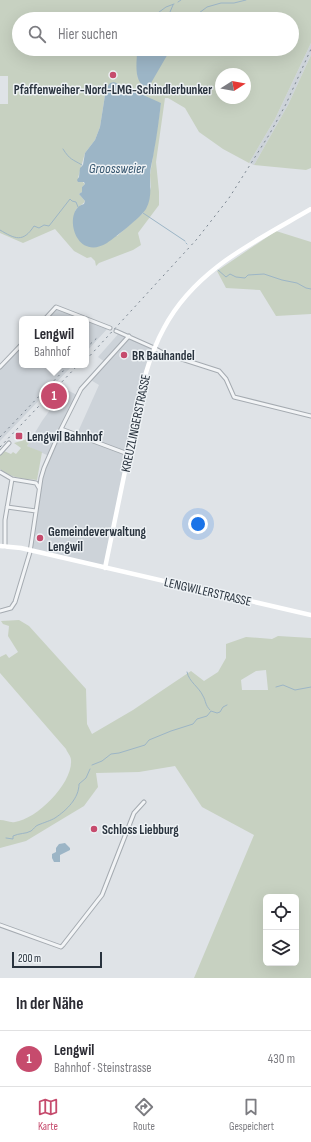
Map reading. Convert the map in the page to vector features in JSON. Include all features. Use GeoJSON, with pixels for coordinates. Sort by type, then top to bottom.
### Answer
{"type":"FeatureCollection","features":[{"type":"Feature","properties":{"kind":"street","name":"KREUZLINGERSTRASSE"},"geometry":{"type":"LineString","coordinates":[[105,568],[143,383],[155,349],[171,316],[200,280],[220,263],[236,252],[311,209]]}},
{"type":"Feature","properties":{"kind":"street"},"geometry":{"type":"LineString","coordinates":[[48,316],[56,308],[78,316]]}},
{"type":"Feature","properties":{"kind":"street"},"geometry":{"type":"LineString","coordinates":[[89,320],[110,328]]}},
{"type":"Feature","properties":{"kind":"street"},"geometry":{"type":"LineString","coordinates":[[116,331],[163,353],[219,371],[226,379],[234,397],[311,416]]}},
{"type":"Feature","properties":{"kind":"street"},"geometry":{"type":"LineString","coordinates":[[0,611],[11,608],[14,605],[30,550],[44,468],[61,429],[82,387],[129,336]]}},
{"type":"Feature","properties":{"kind":"street"},"geometry":{"type":"LineString","coordinates":[[0,367],[19,347]]}},
{"type":"Feature","properties":{"kind":"street"},"geometry":{"type":"LineString","coordinates":[[61,429],[128,454]]}},
{"type":"Feature","properties":{"kind":"street"},"geometry":{"type":"LineString","coordinates":[[0,452],[9,442]]}},
{"type":"Feature","properties":{"kind":"street"},"geometry":{"type":"LineString","coordinates":[[0,472],[12,479],[36,483],[40,488]]}},
{"type":"Feature","properties":{"kind":"street"},"geometry":{"type":"LineString","coordinates":[[2,546],[12,479]]}},
{"type":"Feature","properties":{"kind":"street"},"geometry":{"type":"LineString","coordinates":[[7,507],[36,512]]}},
{"type":"Feature","properties":{"kind":"street","name":"LENGWILERSTRASSE"},"geometry":{"type":"LineString","coordinates":[[2,546],[18,547],[311,615]]}},
{"type":"Feature","properties":{"kind":"street"},"geometry":{"type":"LineString","coordinates":[[0,925],[61,947],[102,895],[134,813],[144,802]]}},
{"type":"Feature","properties":{"kind":"shaded area"},"geometry":{"type":"Polygon","coordinates":[[[311,43],[311,55],[288,105],[254,165],[249,163],[275,119],[311,43]]]}},
{"type":"Feature","properties":{"kind":"shaded area"},"geometry":{"type":"Polygon","coordinates":[[[56,307],[80,316],[48,316],[56,307]]]}},
{"type":"Feature","properties":{"kind":"shaded area"},"geometry":{"type":"Polygon","coordinates":[[[89,319],[109,327],[89,349],[89,319]]]}},
{"type":"Feature","properties":{"kind":"shaded area"},"geometry":{"type":"Polygon","coordinates":[[[120,332],[155,349],[144,379],[105,568],[30,550],[39,488],[49,456],[27,446],[42,421],[65,389],[77,395],[61,427],[77,434],[99,385],[89,379],[105,362],[98,357],[120,332]]]}},
{"type":"Feature","properties":{"kind":"shaded area"},"geometry":{"type":"Polygon","coordinates":[[[19,347],[19,368],[70,368],[0,441],[0,367],[19,347]]]}},
{"type":"Feature","properties":{"kind":"green space"},"geometry":{"type":"Polygon","coordinates":[[[0,0],[311,0],[311,43],[275,119],[249,163],[223,149],[199,132],[185,108],[168,98],[165,98],[156,162],[159,205],[138,233],[141,245],[133,250],[99,263],[96,266],[95,261],[91,257],[87,258],[74,251],[55,229],[23,243],[0,233],[0,104],[8,104],[8,76],[0,76],[0,0]],[[106,89],[100,127],[95,140],[85,153],[78,178],[85,184],[82,187],[82,192],[79,194],[85,201],[75,211],[117,236],[143,213],[151,187],[150,175],[161,103],[106,89]]]}},
{"type":"Feature","properties":{"kind":"green space"},"geometry":{"type":"Polygon","coordinates":[[[311,55],[311,168],[306,170],[254,165],[288,105],[311,55]]]}},
{"type":"Feature","properties":{"kind":"green space"},"geometry":{"type":"Polygon","coordinates":[[[276,231],[311,242],[311,314],[276,316],[260,290],[226,288],[217,271],[276,231]]]}},
{"type":"Feature","properties":{"kind":"green space"},"geometry":{"type":"Polygon","coordinates":[[[28,439],[31,440],[27,446],[42,452],[37,480],[13,476],[0,469],[0,455],[4,451],[11,454],[13,452],[16,454],[21,448],[14,443],[28,439]]]}},
{"type":"Feature","properties":{"kind":"green space"},"geometry":{"type":"Polygon","coordinates":[[[19,620],[29,626],[86,689],[87,724],[92,734],[133,710],[191,671],[204,681],[218,672],[226,658],[226,644],[246,637],[272,639],[278,636],[311,638],[311,978],[194,978],[254,835],[202,807],[175,766],[139,772],[96,773],[98,787],[84,806],[26,841],[0,848],[0,820],[13,822],[24,819],[43,807],[60,789],[66,779],[70,769],[71,760],[66,749],[0,673],[0,657],[6,654],[9,658],[18,652],[8,636],[9,626],[3,624],[1,621],[19,620]],[[266,670],[256,671],[241,680],[242,690],[268,690],[266,670]]]}},
{"type":"Feature","properties":{"kind":"water"},"geometry":{"type":"Polygon","coordinates":[[[137,56],[167,56],[151,83],[147,86],[142,85],[139,82],[136,69],[137,56]]]}},
{"type":"Feature","properties":{"kind":"water","name":"Groossweier"},"geometry":{"type":"Polygon","coordinates":[[[114,82],[161,103],[150,170],[150,197],[148,205],[143,213],[107,243],[96,247],[86,246],[79,241],[73,224],[74,215],[77,208],[84,204],[85,201],[79,194],[82,192],[82,187],[85,184],[84,182],[78,182],[77,180],[79,177],[80,168],[83,165],[85,153],[95,140],[100,127],[106,89],[110,83],[114,82]]]}},
{"type":"Feature","properties":{"kind":"water"},"geometry":{"type":"Polygon","coordinates":[[[65,843],[70,850],[60,855],[60,862],[54,862],[52,854],[56,852],[56,848],[59,844],[65,843]]]}},
{"type":"Feature","properties":{"kind":"waterway"},"geometry":{"type":"LineString","coordinates":[[200,12],[207,7],[221,3],[234,3],[246,0]]}},
{"type":"Feature","properties":{"kind":"waterway"},"geometry":{"type":"LineString","coordinates":[[159,12],[174,4]]}},
{"type":"Feature","properties":{"kind":"waterway"},"geometry":{"type":"LineString","coordinates":[[170,12],[173,5]]}},
{"type":"Feature","properties":{"kind":"waterway"},"geometry":{"type":"LineString","coordinates":[[63,149],[69,157],[82,165]]}},
{"type":"Feature","properties":{"kind":"waterway"},"geometry":{"type":"LineString","coordinates":[[0,230],[10,236],[18,238],[22,237],[26,235],[34,226],[39,228],[44,225],[49,226],[70,199],[76,202],[78,207]]}},
{"type":"Feature","properties":{"kind":"waterway"},"geometry":{"type":"LineString","coordinates":[[143,213],[185,241]]}},
{"type":"Feature","properties":{"kind":"waterway"},"geometry":{"type":"LineString","coordinates":[[218,270],[226,277],[230,274],[236,277],[245,278],[248,275],[264,274],[297,283],[311,289]]}},
{"type":"Feature","properties":{"kind":"waterway"},"geometry":{"type":"LineString","coordinates":[[187,672],[188,676],[201,693],[210,710]]}},
{"type":"Feature","properties":{"kind":"waterway"},"geometry":{"type":"LineString","coordinates":[[276,687],[283,685],[295,690],[311,687]]}},
{"type":"Feature","properties":{"kind":"waterway"},"geometry":{"type":"LineString","coordinates":[[92,765],[102,761],[111,754],[145,745],[149,740],[193,724],[197,719],[207,716],[211,711],[217,713],[220,712],[223,707],[227,705]]}},
{"type":"Feature","properties":{"kind":"waterway"},"geometry":{"type":"LineString","coordinates":[[6,838],[13,839],[13,836],[29,832],[37,825],[54,819],[64,811],[75,799],[79,784],[86,778],[90,769]]}},
{"type":"Feature","properties":{"kind":"railway"},"geometry":{"type":"LineString","coordinates":[[89,357],[197,239],[229,198],[269,135],[286,104],[311,49]]}},
{"type":"Feature","properties":{"kind":"railway"},"geometry":{"type":"LineString","coordinates":[[89,345],[99,336]]}},
{"type":"Feature","properties":{"kind":"railway"},"geometry":{"type":"LineString","coordinates":[[0,437],[66,368]]}},
{"type":"Feature","properties":{"kind":"railway"},"geometry":{"type":"LineString","coordinates":[[0,447],[75,368]]}},
{"type":"Feature","properties":{"kind":"place","name":"Pfaffenweiher-Nord-LMG-Schindlerbunker"},"geometry":{"type":"Point","coordinates":[113,75]}},
{"type":"Feature","properties":{"kind":"place","name":"BR Bauhandel"},"geometry":{"type":"Point","coordinates":[124,355]}},
{"type":"Feature","properties":{"kind":"place","name":"Lengwil"},"geometry":{"type":"Point","coordinates":[54,396]}},
{"type":"Feature","properties":{"kind":"place","name":"Lengwil Bahnhof"},"geometry":{"type":"Point","coordinates":[19,436]}},
{"type":"Feature","properties":{"kind":"place","name":"Gemeindeverwaltung Lengwil"},"geometry":{"type":"Point","coordinates":[40,538]}},
{"type":"Feature","properties":{"kind":"place","name":"Schloss Liebburg"},"geometry":{"type":"Point","coordinates":[94,829]}}]}
